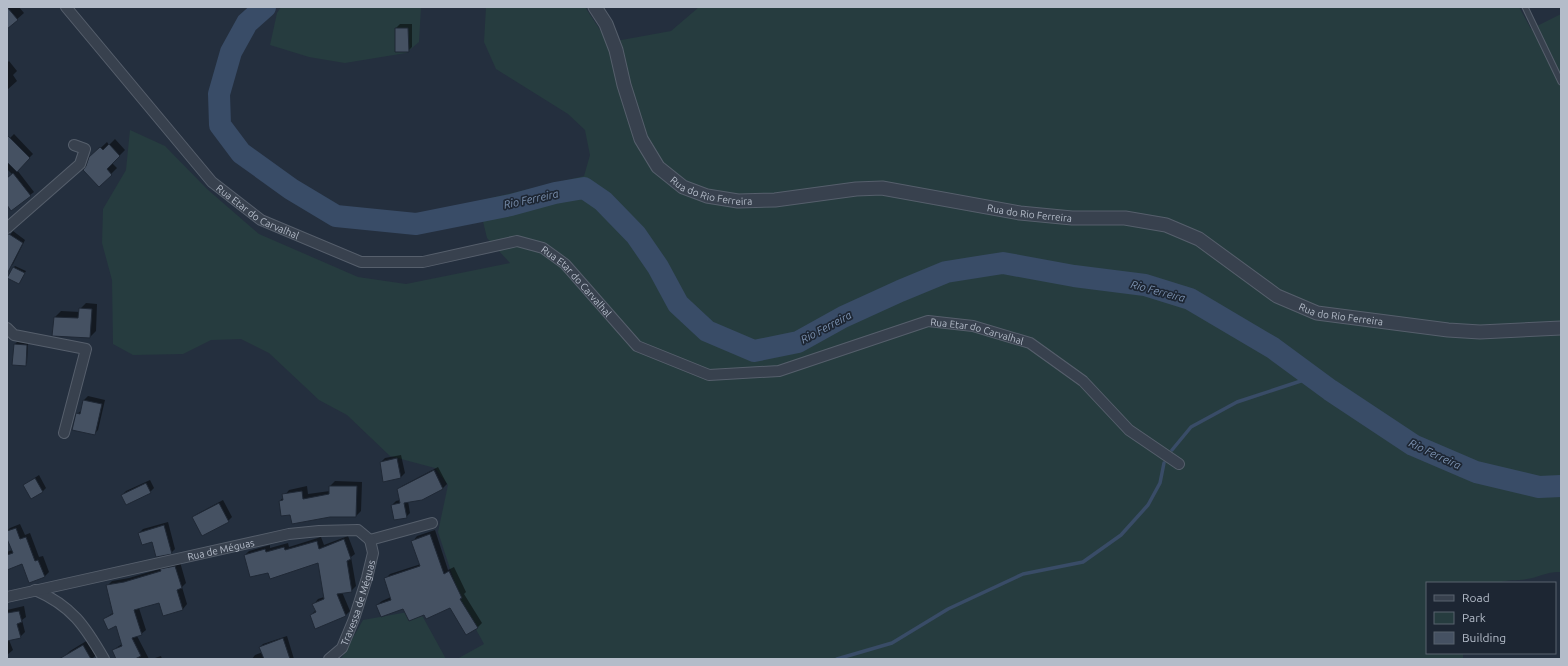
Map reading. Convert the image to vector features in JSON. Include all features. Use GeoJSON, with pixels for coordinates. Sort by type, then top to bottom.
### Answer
{"type":"FeatureCollection","features":[{"type":"Feature","properties":{"kind":"street","name":"Rua Etar do Carvalhal"},"geometry":{"type":"LineString","coordinates":[[66,7],[212,182],[261,220],[361,262],[423,262],[517,241],[543,248],[565,264],[637,346],[709,375],[779,372],[928,321],[973,326],[1030,343],[1083,381],[1129,430],[1179,464]]}},
{"type":"Feature","properties":{"kind":"street","name":"Rua do Rio Ferreira"},"geometry":{"type":"LineString","coordinates":[[595,7],[606,24],[616,50],[624,85],[641,139],[658,167],[683,187],[707,196],[738,201],[775,200],[856,189],[882,188],[1020,213],[1072,218],[1125,218],[1166,225],[1199,239],[1277,296],[1316,313],[1448,330],[1480,332],[1561,328]]}},
{"type":"Feature","properties":{"kind":"street"},"geometry":{"type":"LineString","coordinates":[[7,228],[80,164],[85,149],[74,145]]}},
{"type":"Feature","properties":{"kind":"street"},"geometry":{"type":"LineString","coordinates":[[7,328],[14,335],[86,349],[64,433]]}},
{"type":"Feature","properties":{"kind":"street"},"geometry":{"type":"LineString","coordinates":[[370,540],[432,523]]}},
{"type":"Feature","properties":{"kind":"street","name":"Rua de Méguas"},"geometry":{"type":"LineString","coordinates":[[7,597],[289,534],[319,531],[358,530],[370,540]]}},
{"type":"Feature","properties":{"kind":"street","name":"Travessa de Méguas"},"geometry":{"type":"LineString","coordinates":[[329,659],[342,648],[354,619],[367,578],[372,553],[370,540]]}},
{"type":"Feature","properties":{"kind":"street"},"geometry":{"type":"LineString","coordinates":[[35,590],[51,597],[72,612],[90,634],[104,659]]}},
{"type":"Feature","properties":{"kind":"lane"},"geometry":{"type":"LineString","coordinates":[[1525,7],[1561,82]]}},
{"type":"Feature","properties":{"kind":"green space"},"geometry":{"type":"Polygon","coordinates":[[[281,7],[421,7],[419,42],[406,53],[345,63],[309,57],[270,45],[277,13],[281,7]]]}},
{"type":"Feature","properties":{"kind":"green space"},"geometry":{"type":"Polygon","coordinates":[[[486,7],[585,7],[604,36],[616,41],[671,31],[699,7],[1519,7],[1531,29],[1561,14],[1561,572],[1552,572],[1527,579],[1502,582],[1426,582],[1426,654],[1463,654],[1463,659],[457,659],[484,644],[461,602],[438,532],[448,485],[435,468],[390,456],[347,415],[319,400],[269,353],[241,339],[211,340],[183,354],[133,355],[113,344],[112,280],[102,243],[103,209],[126,170],[130,130],[165,146],[207,189],[259,234],[358,277],[406,284],[510,263],[487,238],[478,201],[584,176],[590,155],[585,130],[568,114],[496,69],[484,42],[486,7]]]}},
{"type":"Feature","properties":{"kind":"green space"},"geometry":{"type":"Polygon","coordinates":[[[419,610],[446,659],[341,659],[363,620],[419,610]]]}},
{"type":"Feature","properties":{"kind":"building"},"geometry":{"type":"Polygon","coordinates":[[[7,7],[18,20],[7,29],[7,7]]]}},
{"type":"Feature","properties":{"kind":"building"},"geometry":{"type":"Polygon","coordinates":[[[395,28],[408,28],[409,52],[395,52],[395,28]]]}},
{"type":"Feature","properties":{"kind":"building"},"geometry":{"type":"Polygon","coordinates":[[[7,135],[30,158],[17,172],[7,162],[7,135]]]}},
{"type":"Feature","properties":{"kind":"building"},"geometry":{"type":"Polygon","coordinates":[[[109,144],[120,156],[107,169],[112,175],[99,187],[83,170],[89,157],[100,147],[103,150],[109,144]]]}},
{"type":"Feature","properties":{"kind":"building"},"geometry":{"type":"Polygon","coordinates":[[[13,173],[31,196],[11,211],[7,205],[7,178],[13,173]]]}},
{"type":"Feature","properties":{"kind":"building"},"geometry":{"type":"Polygon","coordinates":[[[7,234],[23,243],[7,274],[7,234]]]}},
{"type":"Feature","properties":{"kind":"building"},"geometry":{"type":"Polygon","coordinates":[[[13,267],[25,273],[19,284],[7,278],[13,267]]]}},
{"type":"Feature","properties":{"kind":"building"},"geometry":{"type":"Polygon","coordinates":[[[79,308],[92,309],[90,338],[52,336],[54,317],[78,318],[79,308]]]}},
{"type":"Feature","properties":{"kind":"building"},"geometry":{"type":"Polygon","coordinates":[[[14,344],[27,345],[26,366],[12,365],[14,344]]]}},
{"type":"Feature","properties":{"kind":"building"},"geometry":{"type":"Polygon","coordinates":[[[83,400],[102,404],[95,435],[72,430],[76,413],[80,414],[83,400]]]}},
{"type":"Feature","properties":{"kind":"building"},"geometry":{"type":"Polygon","coordinates":[[[397,458],[401,478],[383,482],[380,462],[397,458]]]}},
{"type":"Feature","properties":{"kind":"building"},"geometry":{"type":"Polygon","coordinates":[[[434,470],[443,489],[422,500],[404,503],[407,518],[394,520],[391,505],[400,503],[397,489],[434,470]]]}},
{"type":"Feature","properties":{"kind":"building"},"geometry":{"type":"Polygon","coordinates":[[[35,478],[43,492],[31,499],[23,485],[35,478]]]}},
{"type":"Feature","properties":{"kind":"building"},"geometry":{"type":"Polygon","coordinates":[[[146,483],[151,493],[126,505],[121,495],[146,483]]]}},
{"type":"Feature","properties":{"kind":"building"},"geometry":{"type":"Polygon","coordinates":[[[329,486],[357,486],[356,517],[330,517],[292,524],[290,515],[281,516],[279,501],[283,500],[282,494],[302,491],[303,499],[329,494],[329,486]]]}},
{"type":"Feature","properties":{"kind":"building"},"geometry":{"type":"Polygon","coordinates":[[[219,503],[229,522],[202,536],[192,517],[219,503]]]}},
{"type":"Feature","properties":{"kind":"building"},"geometry":{"type":"Polygon","coordinates":[[[164,525],[172,554],[156,557],[152,542],[142,545],[138,533],[164,525]]]}},
{"type":"Feature","properties":{"kind":"building"},"geometry":{"type":"Polygon","coordinates":[[[16,528],[20,539],[26,537],[35,561],[38,560],[45,577],[29,583],[22,564],[7,570],[7,555],[13,553],[7,539],[7,531],[16,528]]]}},
{"type":"Feature","properties":{"kind":"building"},"geometry":{"type":"Polygon","coordinates":[[[430,534],[444,574],[449,571],[462,598],[460,599],[478,628],[466,635],[450,608],[426,619],[424,615],[409,621],[403,609],[381,617],[376,605],[391,600],[384,578],[420,566],[411,541],[430,534]]]}},
{"type":"Feature","properties":{"kind":"building"},"geometry":{"type":"Polygon","coordinates":[[[344,539],[351,559],[347,561],[352,592],[337,594],[346,616],[315,629],[310,615],[316,612],[312,604],[324,599],[318,563],[270,579],[268,573],[250,577],[244,555],[265,549],[266,552],[284,547],[285,550],[317,541],[319,549],[344,539]]]}},
{"type":"Feature","properties":{"kind":"building"},"geometry":{"type":"Polygon","coordinates":[[[175,566],[182,588],[177,590],[183,610],[163,616],[159,603],[134,610],[142,635],[132,638],[141,656],[135,659],[116,659],[112,650],[122,646],[116,626],[108,630],[103,619],[113,614],[106,585],[124,582],[161,571],[160,569],[175,566]]]}},
{"type":"Feature","properties":{"kind":"building"},"geometry":{"type":"Polygon","coordinates":[[[19,611],[22,622],[17,624],[21,638],[7,641],[7,613],[19,611]]]}},
{"type":"Feature","properties":{"kind":"building"},"geometry":{"type":"Polygon","coordinates":[[[283,638],[290,659],[264,659],[259,647],[283,638]]]}},
{"type":"Feature","properties":{"kind":"building"},"geometry":{"type":"Polygon","coordinates":[[[83,645],[91,659],[59,659],[83,645]]]}},
{"type":"Feature","properties":{"kind":"waterway","name":"Rio Ferreira"},"geometry":{"type":"LineString","coordinates":[[265,7],[247,23],[231,52],[219,94],[220,125],[241,153],[291,189],[336,216],[416,224],[511,205],[555,193],[584,188],[603,201],[636,235],[658,267],[678,304],[707,331],[754,351],[798,342],[843,317],[946,272],[1003,263],[1074,276],[1145,285],[1190,299],[1273,348],[1330,390],[1413,445],[1476,472],[1539,487],[1561,486]]}},
{"type":"Feature","properties":{"kind":"waterway"},"geometry":{"type":"LineString","coordinates":[[1172,450],[1191,427],[1237,402],[1313,377]]}},
{"type":"Feature","properties":{"kind":"waterway"},"geometry":{"type":"LineString","coordinates":[[837,659],[892,643],[948,609],[1023,574],[1083,562],[1121,535],[1148,505],[1160,483],[1164,463]]}}]}
